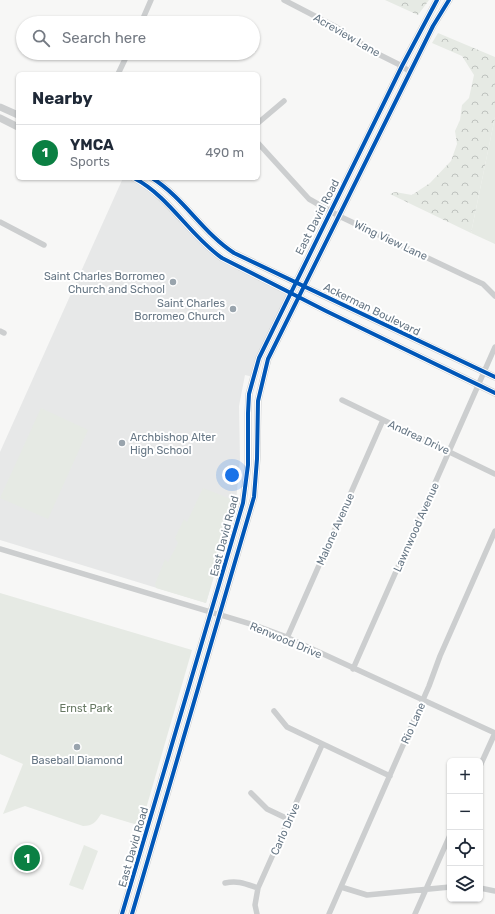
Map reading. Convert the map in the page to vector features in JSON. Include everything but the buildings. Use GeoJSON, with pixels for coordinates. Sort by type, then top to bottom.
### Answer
{"type":"FeatureCollection","features":[{"type":"Feature","properties":{"kind":"street"},"geometry":{"type":"LineString","coordinates":[[144,16],[152,0]]}},
{"type":"Feature","properties":{"kind":"street","name":"Acreview Lane"},"geometry":{"type":"LineString","coordinates":[[284,0],[336,27],[374,52],[402,66],[410,72]]}},
{"type":"Feature","properties":{"kind":"street","name":"East David Road"},"geometry":{"type":"LineString","coordinates":[[122,914],[246,490],[248,465],[248,413],[253,377],[264,346],[294,283],[402,66],[437,0]]}},
{"type":"Feature","properties":{"kind":"street","name":"East David Road"},"geometry":{"type":"LineString","coordinates":[[132,914],[254,497],[257,459],[257,411],[262,380],[268,359],[429,34],[449,0]]}},
{"type":"Feature","properties":{"kind":"street"},"geometry":{"type":"LineString","coordinates":[[402,66],[413,58],[421,42],[429,34]]}},
{"type":"Feature","properties":{"kind":"street"},"geometry":{"type":"LineString","coordinates":[[119,72],[125,60]]}},
{"type":"Feature","properties":{"kind":"street"},"geometry":{"type":"LineString","coordinates":[[260,121],[284,101]]}},
{"type":"Feature","properties":{"kind":"street"},"geometry":{"type":"LineString","coordinates":[[0,107],[16,114]]}},
{"type":"Feature","properties":{"kind":"street"},"geometry":{"type":"LineString","coordinates":[[0,118],[16,126]]}},
{"type":"Feature","properties":{"kind":"street","name":"Wing View Lane"},"geometry":{"type":"LineString","coordinates":[[260,145],[302,193],[314,202],[339,216],[470,278],[489,289],[495,296]]}},
{"type":"Feature","properties":{"kind":"street","name":"Ackerman Boulevard"},"geometry":{"type":"LineString","coordinates":[[137,180],[166,201],[215,253],[299,297],[495,393]]}},
{"type":"Feature","properties":{"kind":"street","name":"Ackerman Boulevard"},"geometry":{"type":"LineString","coordinates":[[155,180],[173,194],[224,246],[250,262],[294,283],[304,286],[495,377]]}},
{"type":"Feature","properties":{"kind":"street"},"geometry":{"type":"LineString","coordinates":[[0,222],[44,245]]}},
{"type":"Feature","properties":{"kind":"street"},"geometry":{"type":"LineString","coordinates":[[478,385],[495,347]]}},
{"type":"Feature","properties":{"kind":"street","name":"Lawnwood Avenue"},"geometry":{"type":"LineString","coordinates":[[353,669],[478,385]]}},
{"type":"Feature","properties":{"kind":"street","name":"Andrea Drive"},"geometry":{"type":"LineString","coordinates":[[342,400],[495,474]]}},
{"type":"Feature","properties":{"kind":"street","name":"Malone Avenue"},"geometry":{"type":"LineString","coordinates":[[287,638],[383,420]]}},
{"type":"Feature","properties":{"kind":"street","name":"Rio Lane"},"geometry":{"type":"LineString","coordinates":[[329,914],[423,701],[443,649],[495,531]]}},
{"type":"Feature","properties":{"kind":"street","name":"Renwood Drive"},"geometry":{"type":"LineString","coordinates":[[0,549],[257,626],[287,638],[495,733]]}},
{"type":"Feature","properties":{"kind":"street"},"geometry":{"type":"LineString","coordinates":[[274,711],[287,727],[322,745],[390,776]]}},
{"type":"Feature","properties":{"kind":"street"},"geometry":{"type":"LineString","coordinates":[[483,759],[495,733]]}},
{"type":"Feature","properties":{"kind":"street","name":"Carlo Drive"},"geometry":{"type":"LineString","coordinates":[[258,914],[255,905],[258,888],[322,745]]}},
{"type":"Feature","properties":{"kind":"street"},"geometry":{"type":"LineString","coordinates":[[162,778],[171,780]]}},
{"type":"Feature","properties":{"kind":"street"},"geometry":{"type":"LineString","coordinates":[[251,793],[267,810],[288,819]]}},
{"type":"Feature","properties":{"kind":"street"},"geometry":{"type":"LineString","coordinates":[[415,914],[447,841]]}},
{"type":"Feature","properties":{"kind":"street"},"geometry":{"type":"LineString","coordinates":[[226,883],[235,881],[258,888]]}},
{"type":"Feature","properties":{"kind":"street"},"geometry":{"type":"LineString","coordinates":[[341,887],[367,895],[447,887]]}},
{"type":"Feature","properties":{"kind":"street"},"geometry":{"type":"LineString","coordinates":[[483,889],[495,891]]}},
{"type":"Feature","properties":{"kind":"shaded area","name":"Archbishop Alter High School"},"geometry":{"type":"Polygon","coordinates":[[[122,180],[138,180],[142,182],[210,248],[290,292],[253,377],[245,375],[239,406],[240,460],[236,501],[206,603],[0,540],[0,452],[122,180]]]}},
{"type":"Feature","properties":{"kind":"green space"},"geometry":{"type":"Polygon","coordinates":[[[385,0],[429,0],[418,15],[385,0]]]}},
{"type":"Feature","properties":{"kind":"green space"},"geometry":{"type":"Polygon","coordinates":[[[438,33],[495,57],[495,117],[471,233],[390,194],[395,192],[412,195],[430,183],[451,161],[457,144],[455,131],[460,120],[462,105],[469,98],[474,75],[462,56],[432,43],[438,33]]]}},
{"type":"Feature","properties":{"kind":"green space"},"geometry":{"type":"Polygon","coordinates":[[[495,117],[495,244],[471,233],[495,117]]]}},
{"type":"Feature","properties":{"kind":"green space"},"geometry":{"type":"Polygon","coordinates":[[[41,408],[88,430],[48,519],[0,498],[41,408]]]}},
{"type":"Feature","properties":{"kind":"green space"},"geometry":{"type":"Polygon","coordinates":[[[203,488],[236,501],[206,603],[156,588],[155,584],[165,559],[168,562],[178,543],[175,538],[184,519],[187,522],[203,488]]]}},
{"type":"Feature","properties":{"kind":"green space","name":"Ernst Park"},"geometry":{"type":"Polygon","coordinates":[[[0,593],[192,650],[141,826],[101,814],[94,823],[83,826],[25,806],[3,814],[23,764],[0,754],[0,593]]]}},
{"type":"Feature","properties":{"kind":"green space"},"geometry":{"type":"Polygon","coordinates":[[[84,845],[98,851],[83,890],[69,885],[84,845]]]}},
{"type":"Feature","properties":{"kind":"cycle path"},"geometry":{"type":"LineString","coordinates":[[122,914],[243,503],[248,465],[249,394],[259,358],[402,66],[437,0]]}},
{"type":"Feature","properties":{"kind":"cycle path"},"geometry":{"type":"LineString","coordinates":[[132,914],[254,497],[257,459],[258,401],[268,359],[433,26],[449,0]]}},
{"type":"Feature","properties":{"kind":"cycle path"},"geometry":{"type":"LineString","coordinates":[[137,180],[158,195],[210,249],[222,258],[326,311],[495,393]]}},
{"type":"Feature","properties":{"kind":"cycle path"},"geometry":{"type":"LineString","coordinates":[[155,180],[174,195],[213,236],[234,253],[495,377]]}},
{"type":"Feature","properties":{"kind":"place","name":"Saint Charles Borromeo Church and School"},"geometry":{"type":"Point","coordinates":[173,282]}},
{"type":"Feature","properties":{"kind":"place","name":"Saint Charles Borromeo Church"},"geometry":{"type":"Point","coordinates":[233,309]}},
{"type":"Feature","properties":{"kind":"place","name":"Archbishop Alter High School"},"geometry":{"type":"Point","coordinates":[122,443]}},
{"type":"Feature","properties":{"kind":"place","name":"Baseball Diamond"},"geometry":{"type":"Point","coordinates":[77,747]}},
{"type":"Feature","properties":{"kind":"place","name":"YMCA"},"geometry":{"type":"Point","coordinates":[27,858]}}]}
